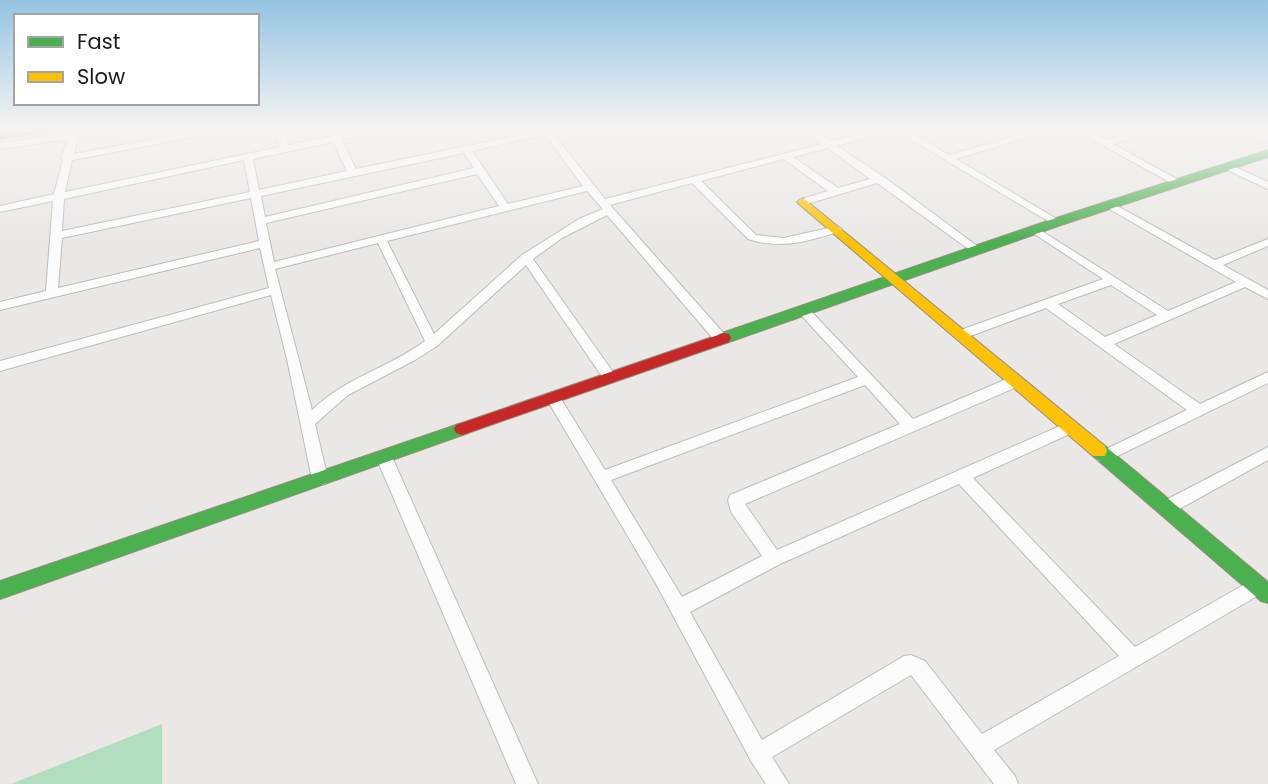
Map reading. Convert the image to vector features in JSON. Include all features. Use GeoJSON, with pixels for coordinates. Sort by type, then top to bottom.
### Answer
{"type":"FeatureCollection","features":[{"type":"Feature","properties":{"kind":"street"},"geometry":{"type":"LineString","coordinates":[[52,294],[64,168]]}},
{"type":"Feature","properties":{"kind":"street"},"geometry":{"type":"LineString","coordinates":[[0,209],[197,168]]}},
{"type":"Feature","properties":{"kind":"street"},"geometry":{"type":"LineString","coordinates":[[251,168],[269,267],[320,479]]}},
{"type":"Feature","properties":{"kind":"street"},"geometry":{"type":"LineString","coordinates":[[350,168],[353,173]]}},
{"type":"Feature","properties":{"kind":"street"},"geometry":{"type":"LineString","coordinates":[[56,236],[378,168]]}},
{"type":"Feature","properties":{"kind":"street"},"geometry":{"type":"LineString","coordinates":[[574,168],[721,339]]}},
{"type":"Feature","properties":{"kind":"street"},"geometry":{"type":"LineString","coordinates":[[307,423],[343,391],[410,359],[526,257],[567,229],[607,207],[736,168]]}},
{"type":"Feature","properties":{"kind":"street"},"geometry":{"type":"LineString","coordinates":[[802,168],[836,192]]}},
{"type":"Feature","properties":{"kind":"street"},"geometry":{"type":"LineString","coordinates":[[863,168],[978,251]]}},
{"type":"Feature","properties":{"kind":"street"},"geometry":{"type":"LineString","coordinates":[[965,168],[1057,222]]}},
{"type":"Feature","properties":{"kind":"street"},"geometry":{"type":"LineString","coordinates":[[1149,168],[1177,183]]}},
{"type":"Feature","properties":{"kind":"street"},"geometry":{"type":"LineString","coordinates":[[0,590],[1057,222],[1221,168]]}},
{"type":"Feature","properties":{"kind":"street"},"geometry":{"type":"LineString","coordinates":[[1229,168],[1268,186]]}},
{"type":"Feature","properties":{"kind":"street"},"geometry":{"type":"LineString","coordinates":[[262,221],[480,170],[505,208]]}},
{"type":"Feature","properties":{"kind":"street"},"geometry":{"type":"LineString","coordinates":[[693,179],[752,237],[759,240],[786,242],[837,229]]}},
{"type":"Feature","properties":{"kind":"street"},"geometry":{"type":"LineString","coordinates":[[803,202],[880,179]]}},
{"type":"Feature","properties":{"kind":"street"},"geometry":{"type":"LineString","coordinates":[[269,267],[589,187]]}},
{"type":"Feature","properties":{"kind":"street"},"geometry":{"type":"LineString","coordinates":[[803,202],[1263,590],[978,747]]}},
{"type":"Feature","properties":{"kind":"street"},"geometry":{"type":"LineString","coordinates":[[1110,205],[1268,295]]}},
{"type":"Feature","properties":{"kind":"street"},"geometry":{"type":"LineString","coordinates":[[1037,231],[1167,316]]}},
{"type":"Feature","properties":{"kind":"street"},"geometry":{"type":"LineString","coordinates":[[381,239],[432,342]]}},
{"type":"Feature","properties":{"kind":"street"},"geometry":{"type":"LineString","coordinates":[[0,306],[266,243]]}},
{"type":"Feature","properties":{"kind":"street"},"geometry":{"type":"LineString","coordinates":[[1215,264],[1268,243]]}},
{"type":"Feature","properties":{"kind":"street"},"geometry":{"type":"LineString","coordinates":[[526,257],[610,378]]}},
{"type":"Feature","properties":{"kind":"street"},"geometry":{"type":"LineString","coordinates":[[960,335],[1112,280]]}},
{"type":"Feature","properties":{"kind":"street"},"geometry":{"type":"LineString","coordinates":[[1104,343],[1246,282]]}},
{"type":"Feature","properties":{"kind":"street"},"geometry":{"type":"LineString","coordinates":[[0,366],[276,290]]}},
{"type":"Feature","properties":{"kind":"street"},"geometry":{"type":"LineString","coordinates":[[1049,304],[1198,410]]}},
{"type":"Feature","properties":{"kind":"street"},"geometry":{"type":"LineString","coordinates":[[804,311],[911,426]]}},
{"type":"Feature","properties":{"kind":"street"},"geometry":{"type":"LineString","coordinates":[[1104,457],[1268,377]]}},
{"type":"Feature","properties":{"kind":"street"},"geometry":{"type":"LineString","coordinates":[[602,477],[867,379]]}},
{"type":"Feature","properties":{"kind":"street"},"geometry":{"type":"LineString","coordinates":[[774,559],[737,507],[736,500],[1014,382]]}},
{"type":"Feature","properties":{"kind":"street"},"geometry":{"type":"LineString","coordinates":[[554,398],[679,608],[758,754],[778,784]]}},
{"type":"Feature","properties":{"kind":"street"},"geometry":{"type":"LineString","coordinates":[[679,608],[774,559],[1069,428]]}},
{"type":"Feature","properties":{"kind":"street"},"geometry":{"type":"LineString","coordinates":[[1166,508],[1266,456]]}},
{"type":"Feature","properties":{"kind":"street"},"geometry":{"type":"LineString","coordinates":[[384,457],[527,784]]}},
{"type":"Feature","properties":{"kind":"street"},"geometry":{"type":"LineString","coordinates":[[962,477],[1134,659]]}},
{"type":"Feature","properties":{"kind":"street"},"geometry":{"type":"LineString","coordinates":[[758,754],[907,665],[918,668],[1007,784]]}},
{"type":"Feature","properties":{"kind":"green space"},"geometry":{"type":"Polygon","coordinates":[[[162,724],[162,784],[11,784],[162,724]]]}},
{"type":"Feature","properties":{"kind":"traffic: fast"},"geometry":{"type":"LineString","coordinates":[[724,338],[1057,222],[1223,168]]}},
{"type":"Feature","properties":{"kind":"traffic: fast"},"geometry":{"type":"LineString","coordinates":[[0,590],[462,429]]}},
{"type":"Feature","properties":{"kind":"traffic: fast"},"geometry":{"type":"LineString","coordinates":[[1099,451],[1268,594]]}},
{"type":"Feature","properties":{"kind":"traffic: slow"},"geometry":{"type":"LineString","coordinates":[[803,202],[1099,451]]}},
{"type":"Feature","properties":{"kind":"traffic: jam"},"geometry":{"type":"LineString","coordinates":[[462,429],[724,338]]}}]}
